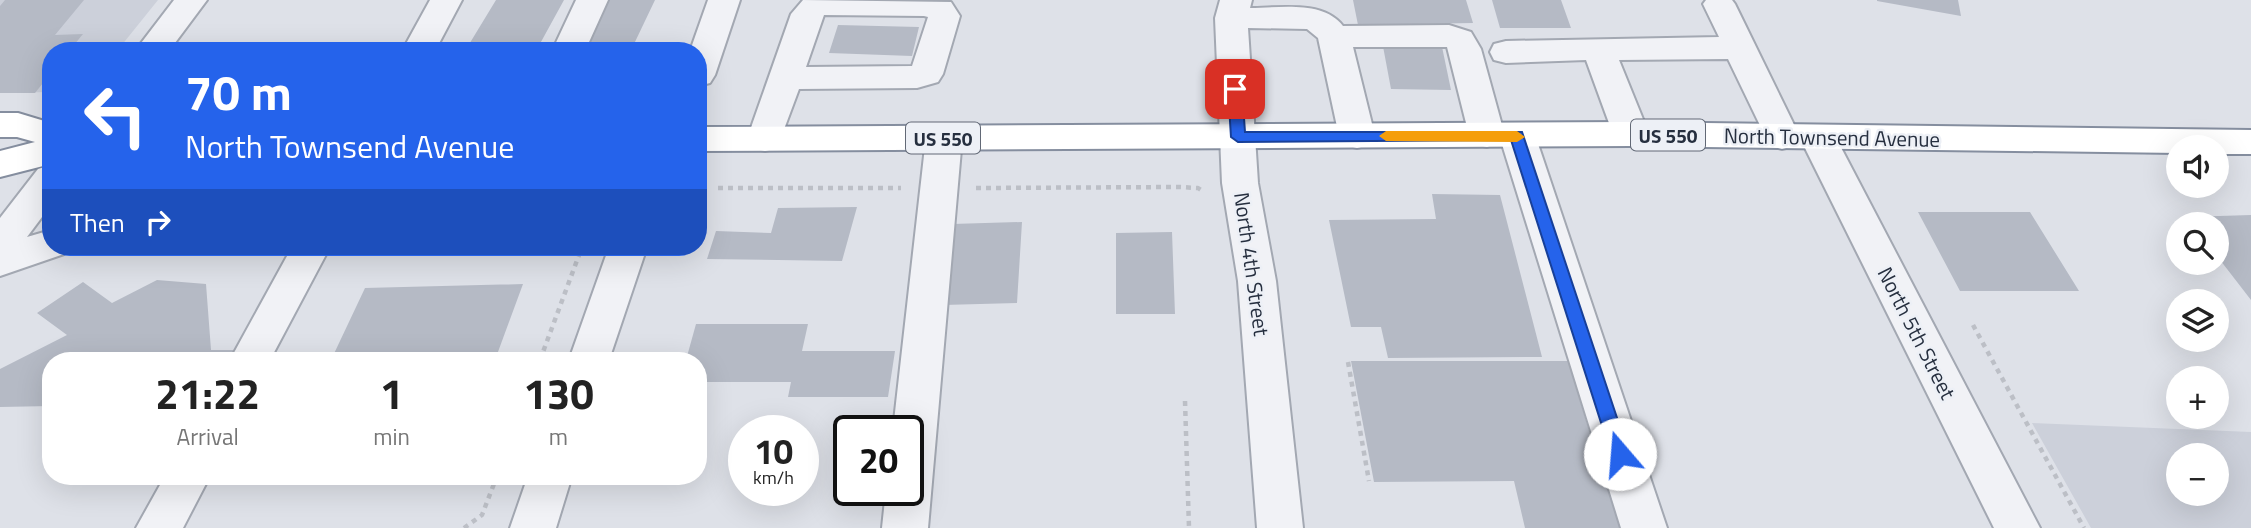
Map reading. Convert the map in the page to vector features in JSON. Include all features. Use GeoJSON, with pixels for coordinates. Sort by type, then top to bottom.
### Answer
{"type":"FeatureCollection","features":[{"type":"Feature","properties":{"kind":"highway"},"geometry":{"type":"LineString","coordinates":[[0,125],[18,125],[42,132]]}},
{"type":"Feature","properties":{"kind":"highway","name":"North Townsend Avenue"},"geometry":{"type":"LineString","coordinates":[[707,139],[1631,134],[2251,142]]}},
{"type":"Feature","properties":{"kind":"highway"},"geometry":{"type":"LineString","coordinates":[[0,164],[42,153]]}},
{"type":"Feature","properties":{"kind":"street"},"geometry":{"type":"LineString","coordinates":[[158,42],[191,0]]}},
{"type":"Feature","properties":{"kind":"street"},"geometry":{"type":"LineString","coordinates":[[423,42],[446,0]]}},
{"type":"Feature","properties":{"kind":"street"},"geometry":{"type":"LineString","coordinates":[[572,42],[592,0]]}},
{"type":"Feature","properties":{"kind":"street"},"geometry":{"type":"LineString","coordinates":[[707,49],[724,0]]}},
{"type":"Feature","properties":{"kind":"street"},"geometry":{"type":"LineString","coordinates":[[765,139],[785,78],[807,14],[814,7],[873,2],[940,9],[944,16],[926,74],[917,77],[785,78]]}},
{"type":"Feature","properties":{"kind":"street","name":"North 5th Street"},"geometry":{"type":"LineString","coordinates":[[1719,4],[1739,48],[1800,137],[2017,528]]}},
{"type":"Feature","properties":{"kind":"street"},"geometry":{"type":"LineString","coordinates":[[1233,9],[1313,19],[1325,24],[1334,37],[1357,136]]}},
{"type":"Feature","properties":{"kind":"street","name":"North 4th Street"},"geometry":{"type":"LineString","coordinates":[[1233,9],[1240,183],[1257,281],[1280,528]]}},
{"type":"Feature","properties":{"kind":"street"},"geometry":{"type":"LineString","coordinates":[[1334,37],[1449,36],[1459,39],[1502,135],[1644,528]]}},
{"type":"Feature","properties":{"kind":"street"},"geometry":{"type":"LineString","coordinates":[[1506,52],[1739,48]]}},
{"type":"Feature","properties":{"kind":"street"},"geometry":{"type":"LineString","coordinates":[[1598,49],[1631,134]]}},
{"type":"Feature","properties":{"kind":"street"},"geometry":{"type":"LineString","coordinates":[[905,528],[953,188],[944,138]]}},
{"type":"Feature","properties":{"kind":"street"},"geometry":{"type":"LineString","coordinates":[[0,245],[42,190]]}},
{"type":"Feature","properties":{"kind":"street"},"geometry":{"type":"LineString","coordinates":[[0,261],[42,247]]}},
{"type":"Feature","properties":{"kind":"street"},"geometry":{"type":"LineString","coordinates":[[254,352],[307,256]]}},
{"type":"Feature","properties":{"kind":"street"},"geometry":{"type":"LineString","coordinates":[[592,352],[625,256]]}},
{"type":"Feature","properties":{"kind":"street"},"geometry":{"type":"LineString","coordinates":[[159,528],[183,485]]}},
{"type":"Feature","properties":{"kind":"street"},"geometry":{"type":"LineString","coordinates":[[533,528],[548,485]]}},
{"type":"Feature","properties":{"kind":"path"},"geometry":{"type":"LineString","coordinates":[[718,188],[1179,187],[1198,188],[1204,192]]}},
{"type":"Feature","properties":{"kind":"path"},"geometry":{"type":"LineString","coordinates":[[543,352],[579,256]]}},
{"type":"Feature","properties":{"kind":"path"},"geometry":{"type":"LineString","coordinates":[[1973,325],[2084,528]]}},
{"type":"Feature","properties":{"kind":"path"},"geometry":{"type":"LineString","coordinates":[[1348,362],[1369,481]]}},
{"type":"Feature","properties":{"kind":"path"},"geometry":{"type":"LineString","coordinates":[[1185,401],[1189,528]]}},
{"type":"Feature","properties":{"kind":"path"},"geometry":{"type":"LineString","coordinates":[[464,528],[482,515],[494,485]]}},
{"type":"Feature","properties":{"kind":"shaded area"},"geometry":{"type":"Polygon","coordinates":[[[0,0],[158,0],[124,42],[42,42],[42,92],[0,93],[0,0]]]}},
{"type":"Feature","properties":{"kind":"shaded area"},"geometry":{"type":"Polygon","coordinates":[[[2032,423],[2251,432],[2251,528],[2091,528],[2032,423]]]}},
{"type":"Feature","properties":{"kind":"building"},"geometry":{"type":"Polygon","coordinates":[[[5,0],[84,0],[55,35],[83,34],[76,42],[42,42],[42,84],[35,93],[0,93],[0,6],[5,0]]]}},
{"type":"Feature","properties":{"kind":"building"},"geometry":{"type":"Polygon","coordinates":[[[496,0],[564,0],[541,42],[470,42],[496,0]]]}},
{"type":"Feature","properties":{"kind":"building"},"geometry":{"type":"Polygon","coordinates":[[[599,0],[655,0],[635,42],[578,42],[599,0]]]}},
{"type":"Feature","properties":{"kind":"building"},"geometry":{"type":"Polygon","coordinates":[[[1353,0],[1466,0],[1473,23],[1358,25],[1353,0]]]}},
{"type":"Feature","properties":{"kind":"building"},"geometry":{"type":"Polygon","coordinates":[[[1492,0],[1561,0],[1571,28],[1500,28],[1492,0]]]}},
{"type":"Feature","properties":{"kind":"building"},"geometry":{"type":"Polygon","coordinates":[[[1958,0],[1961,16],[1877,1],[1958,0]]]}},
{"type":"Feature","properties":{"kind":"building"},"geometry":{"type":"Polygon","coordinates":[[[838,25],[919,27],[912,56],[829,53],[838,25]]]}},
{"type":"Feature","properties":{"kind":"building"},"geometry":{"type":"Polygon","coordinates":[[[1382,41],[1441,42],[1451,90],[1391,89],[1382,41]]]}},
{"type":"Feature","properties":{"kind":"building"},"geometry":{"type":"Polygon","coordinates":[[[1432,194],[1500,195],[1542,357],[1388,358],[1381,327],[1351,327],[1329,220],[1436,219],[1432,194]]]}},
{"type":"Feature","properties":{"kind":"building"},"geometry":{"type":"Polygon","coordinates":[[[857,207],[842,261],[707,259],[716,231],[771,233],[778,208],[857,207]]]}},
{"type":"Feature","properties":{"kind":"building"},"geometry":{"type":"Polygon","coordinates":[[[1918,212],[2030,212],[2079,291],[1960,291],[1918,212]]]}},
{"type":"Feature","properties":{"kind":"building"},"geometry":{"type":"Polygon","coordinates":[[[2251,215],[2251,300],[2229,272],[2229,216],[2251,215]]]}},
{"type":"Feature","properties":{"kind":"building"},"geometry":{"type":"Polygon","coordinates":[[[1022,222],[1017,303],[943,305],[952,224],[1022,222]]]}},
{"type":"Feature","properties":{"kind":"building"},"geometry":{"type":"Polygon","coordinates":[[[1172,232],[1175,314],[1116,314],[1116,233],[1172,232]]]}},
{"type":"Feature","properties":{"kind":"building"},"geometry":{"type":"Polygon","coordinates":[[[157,280],[206,284],[211,350],[236,350],[42,352],[42,406],[0,407],[0,369],[67,335],[37,313],[83,282],[112,303],[157,280]]]}},
{"type":"Feature","properties":{"kind":"building"},"geometry":{"type":"Polygon","coordinates":[[[523,284],[498,352],[335,352],[365,288],[523,284]]]}},
{"type":"Feature","properties":{"kind":"building"},"geometry":{"type":"Polygon","coordinates":[[[696,324],[808,324],[802,351],[895,351],[888,397],[788,397],[791,382],[707,382],[707,352],[688,352],[696,324]]]}},
{"type":"Feature","properties":{"kind":"building"},"geometry":{"type":"Polygon","coordinates":[[[1351,361],[1568,361],[1604,480],[1613,480],[1627,528],[1525,528],[1514,481],[1374,482],[1351,361]]]}},
{"type":"Feature","properties":{"kind":"slow traffic"},"geometry":{"type":"LineString","coordinates":[[1386,136],[1517,137]]}},
{"type":"Feature","properties":{"kind":"route"},"geometry":{"type":"LineString","coordinates":[[1235,89],[1238,137],[1517,135],[1620,454]]}}]}
